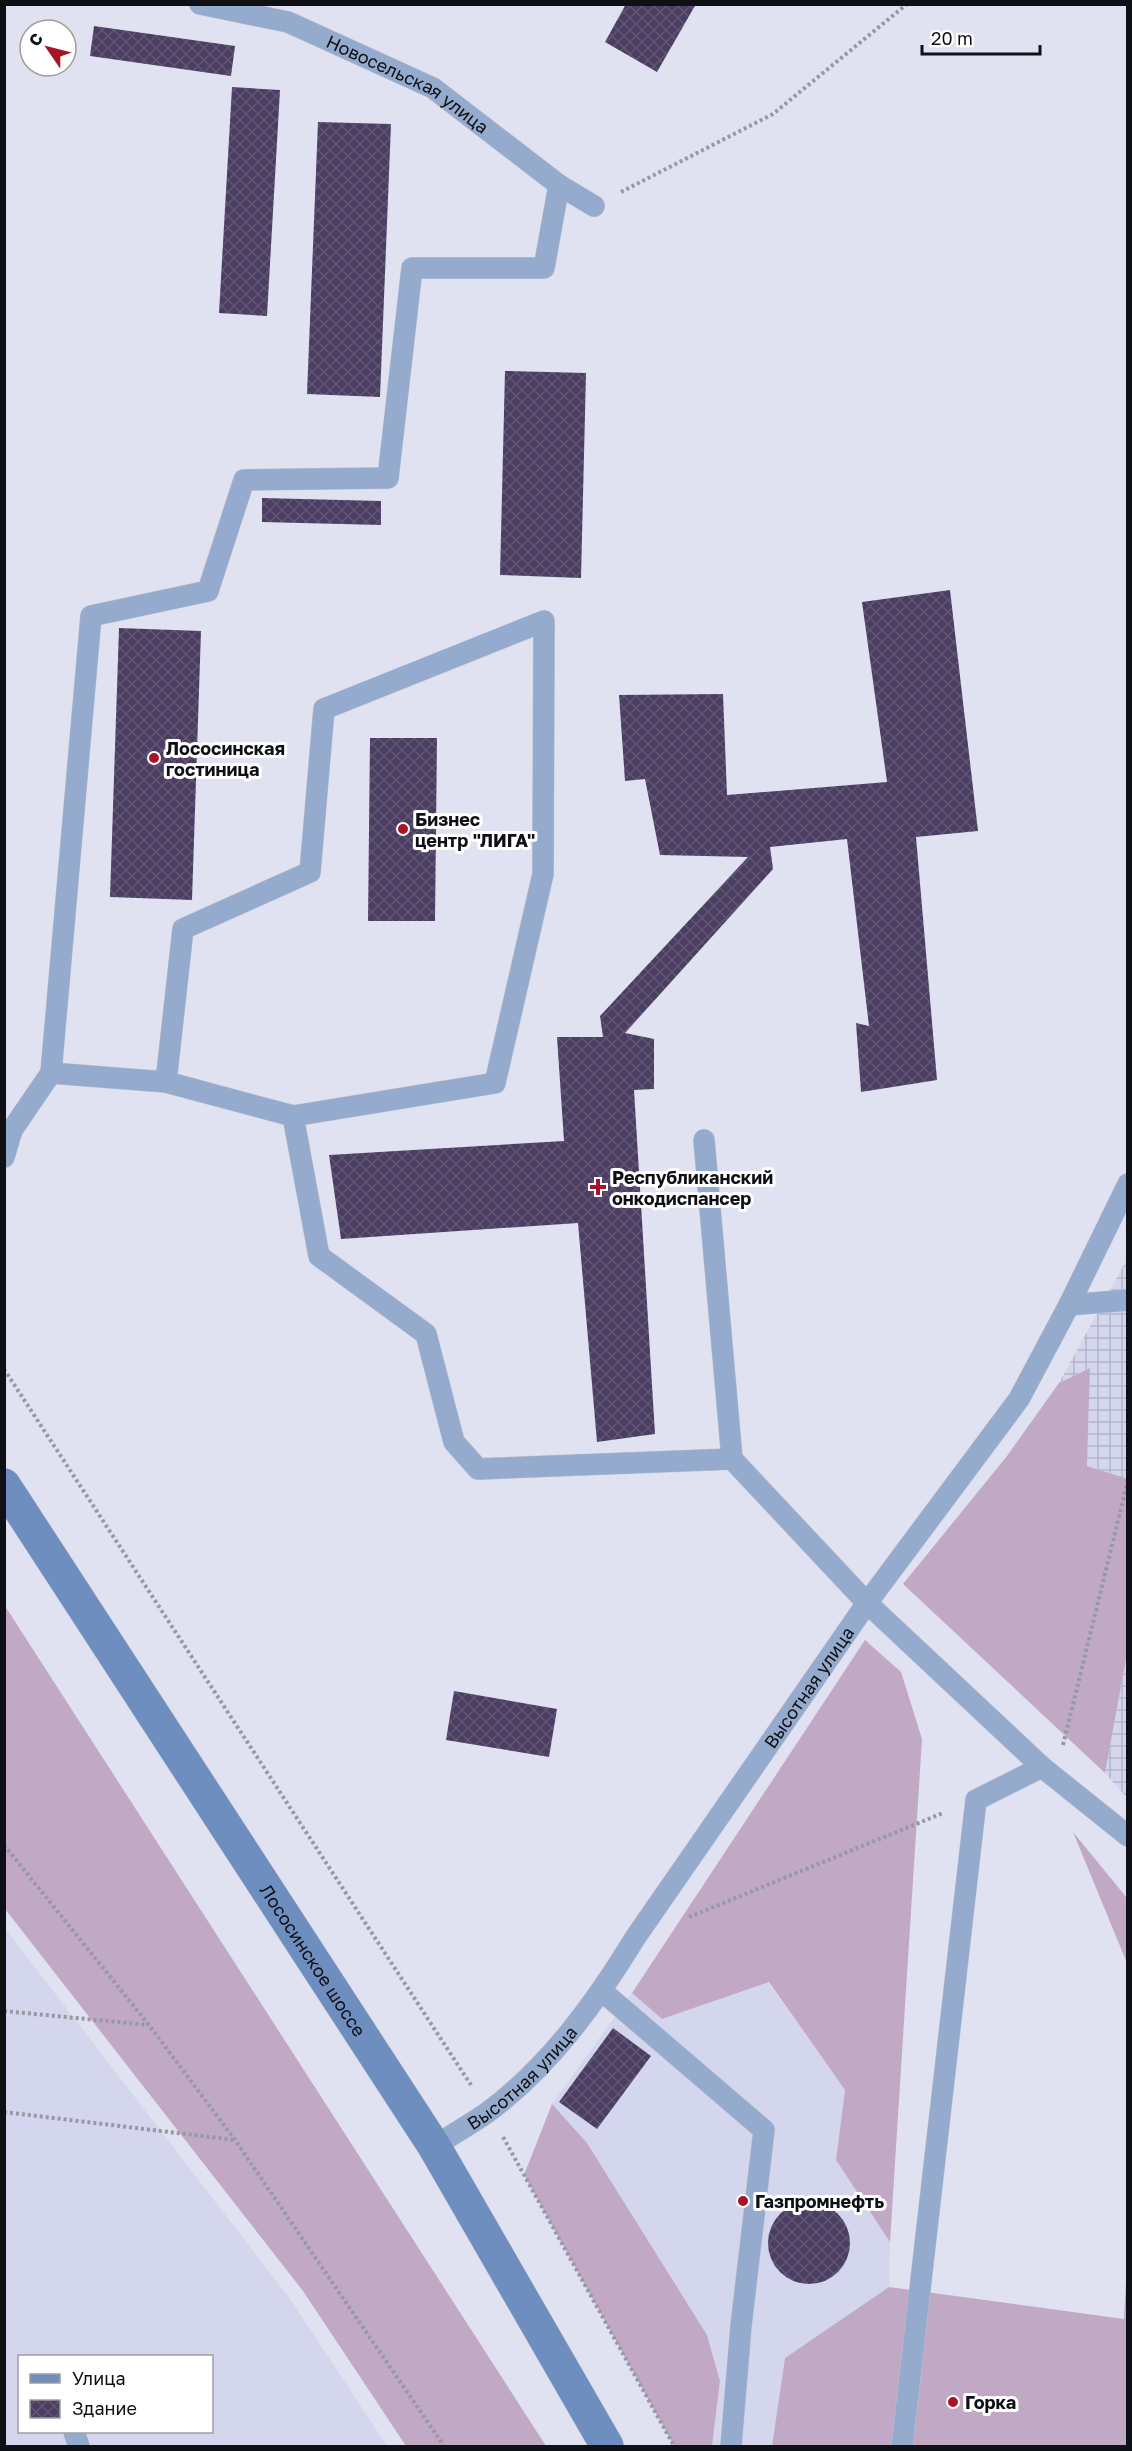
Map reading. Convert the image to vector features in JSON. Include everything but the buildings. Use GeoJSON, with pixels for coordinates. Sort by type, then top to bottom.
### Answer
{"type":"FeatureCollection","features":[{"type":"Feature","properties":{"kind":"main road","name":"Лососинское шоссе"},"geometry":{"type":"LineString","coordinates":[[4,1485],[434,2146],[607,2446]]}},
{"type":"Feature","properties":{"kind":"lane","name":"Новосельская улица"},"geometry":{"type":"LineString","coordinates":[[200,4],[288,22],[433,88],[559,186],[594,206]]}},
{"type":"Feature","properties":{"kind":"lane"},"geometry":{"type":"LineString","coordinates":[[4,1158],[12,1131],[51,1073],[91,616],[207,591],[244,480],[388,478],[412,268],[544,268],[559,186]]}},
{"type":"Feature","properties":{"kind":"lane"},"geometry":{"type":"LineString","coordinates":[[51,1073],[166,1082],[293,1116],[495,1083],[543,874],[544,621],[324,709],[310,872],[183,929],[166,1082]]}},
{"type":"Feature","properties":{"kind":"lane"},"geometry":{"type":"LineString","coordinates":[[293,1116],[319,1256],[426,1334],[454,1442],[478,1468],[732,1459]]}},
{"type":"Feature","properties":{"kind":"lane"},"geometry":{"type":"LineString","coordinates":[[704,1140],[732,1459],[867,1603],[1042,1767],[1128,1836]]}},
{"type":"Feature","properties":{"kind":"lane","name":"Высотная улица"},"geometry":{"type":"LineString","coordinates":[[434,2146],[489,2112],[534,2072],[603,1992],[635,1938],[867,1603],[1018,1399],[1069,1305],[1128,1184]]}},
{"type":"Feature","properties":{"kind":"lane"},"geometry":{"type":"LineString","coordinates":[[1069,1305],[1128,1300]]}},
{"type":"Feature","properties":{"kind":"lane"},"geometry":{"type":"LineString","coordinates":[[902,2446],[976,1800],[1042,1767]]}},
{"type":"Feature","properties":{"kind":"lane"},"geometry":{"type":"LineString","coordinates":[[603,1992],[764,2130],[741,2326],[730,2446]]}},
{"type":"Feature","properties":{"kind":"path"},"geometry":{"type":"LineString","coordinates":[[594,206],[773,114],[907,4]]}},
{"type":"Feature","properties":{"kind":"path"},"geometry":{"type":"LineString","coordinates":[[4,1369],[489,2112],[674,2446]]}},
{"type":"Feature","properties":{"kind":"path"},"geometry":{"type":"LineString","coordinates":[[1042,1767],[1065,1743],[1128,1480]]}},
{"type":"Feature","properties":{"kind":"path"},"geometry":{"type":"LineString","coordinates":[[635,1938],[976,1800]]}},
{"type":"Feature","properties":{"kind":"path"},"geometry":{"type":"LineString","coordinates":[[4,1845],[149,2025],[235,2140],[444,2446]]}},
{"type":"Feature","properties":{"kind":"path"},"geometry":{"type":"LineString","coordinates":[[4,2011],[149,2025]]}},
{"type":"Feature","properties":{"kind":"path"},"geometry":{"type":"LineString","coordinates":[[4,2112],[235,2140]]}},
{"type":"Feature","properties":{"kind":"shaded area"},"geometry":{"type":"Polygon","coordinates":[[[1127,1259],[1127,1479],[1087,1466],[1090,1368],[1059,1383],[1127,1259]]]}},
{"type":"Feature","properties":{"kind":"shaded area"},"geometry":{"type":"Polygon","coordinates":[[[1090,1368],[1087,1466],[1128,1479],[1127,1654],[1105,1773],[903,1584],[1007,1456],[1059,1383],[1090,1368]]]}},
{"type":"Feature","properties":{"kind":"shaded area"},"geometry":{"type":"Polygon","coordinates":[[[4,1606],[546,2446],[406,2446],[303,2291],[5,1909],[4,1606]]]}},
{"type":"Feature","properties":{"kind":"shaded area"},"geometry":{"type":"Polygon","coordinates":[[[865,1640],[901,1672],[922,1739],[890,2242],[836,2160],[845,2090],[769,1982],[662,2019],[632,1993],[865,1640]]]}},
{"type":"Feature","properties":{"kind":"shaded area"},"geometry":{"type":"Polygon","coordinates":[[[1127,1654],[1127,1798],[1105,1773],[1127,1654]]]}},
{"type":"Feature","properties":{"kind":"shaded area"},"geometry":{"type":"Polygon","coordinates":[[[1073,1832],[1127,1898],[1127,1963],[1073,1832]]]}},
{"type":"Feature","properties":{"kind":"shaded area"},"geometry":{"type":"Polygon","coordinates":[[[4,1927],[290,2299],[387,2446],[5,2446],[4,1927]]]}},
{"type":"Feature","properties":{"kind":"shaded area","name":"Газпромнефть"},"geometry":{"type":"Polygon","coordinates":[[[768,1982],[845,2090],[836,2160],[890,2242],[889,2287],[785,2358],[772,2446],[712,2446],[720,2381],[707,2335],[587,2143],[552,2104],[632,1993],[662,2019],[768,1982]]]}},
{"type":"Feature","properties":{"kind":"shaded area"},"geometry":{"type":"Polygon","coordinates":[[[552,2104],[587,2143],[707,2335],[720,2381],[712,2446],[674,2446],[524,2175],[552,2104]]]}},
{"type":"Feature","properties":{"kind":"shaded area","name":"Горка"},"geometry":{"type":"Polygon","coordinates":[[[1127,2260],[1127,2446],[772,2446],[785,2358],[889,2287],[1124,2319],[1127,2260]]]}},
{"type":"Feature","properties":{"kind":"place","name":"Лососинская гостиница"},"geometry":{"type":"Point","coordinates":[154,758]}},
{"type":"Feature","properties":{"kind":"place","name":"Бизнес центр \"ЛИГА\""},"geometry":{"type":"Point","coordinates":[403,829]}},
{"type":"Feature","properties":{"kind":"place","name":"Республиканский онкодиспансер"},"geometry":{"type":"Point","coordinates":[598,1187]}},
{"type":"Feature","properties":{"kind":"place","name":"Газпромнефть"},"geometry":{"type":"Point","coordinates":[743,2201]}},
{"type":"Feature","properties":{"kind":"place","name":"Горка"},"geometry":{"type":"Point","coordinates":[953,2402]}}]}
